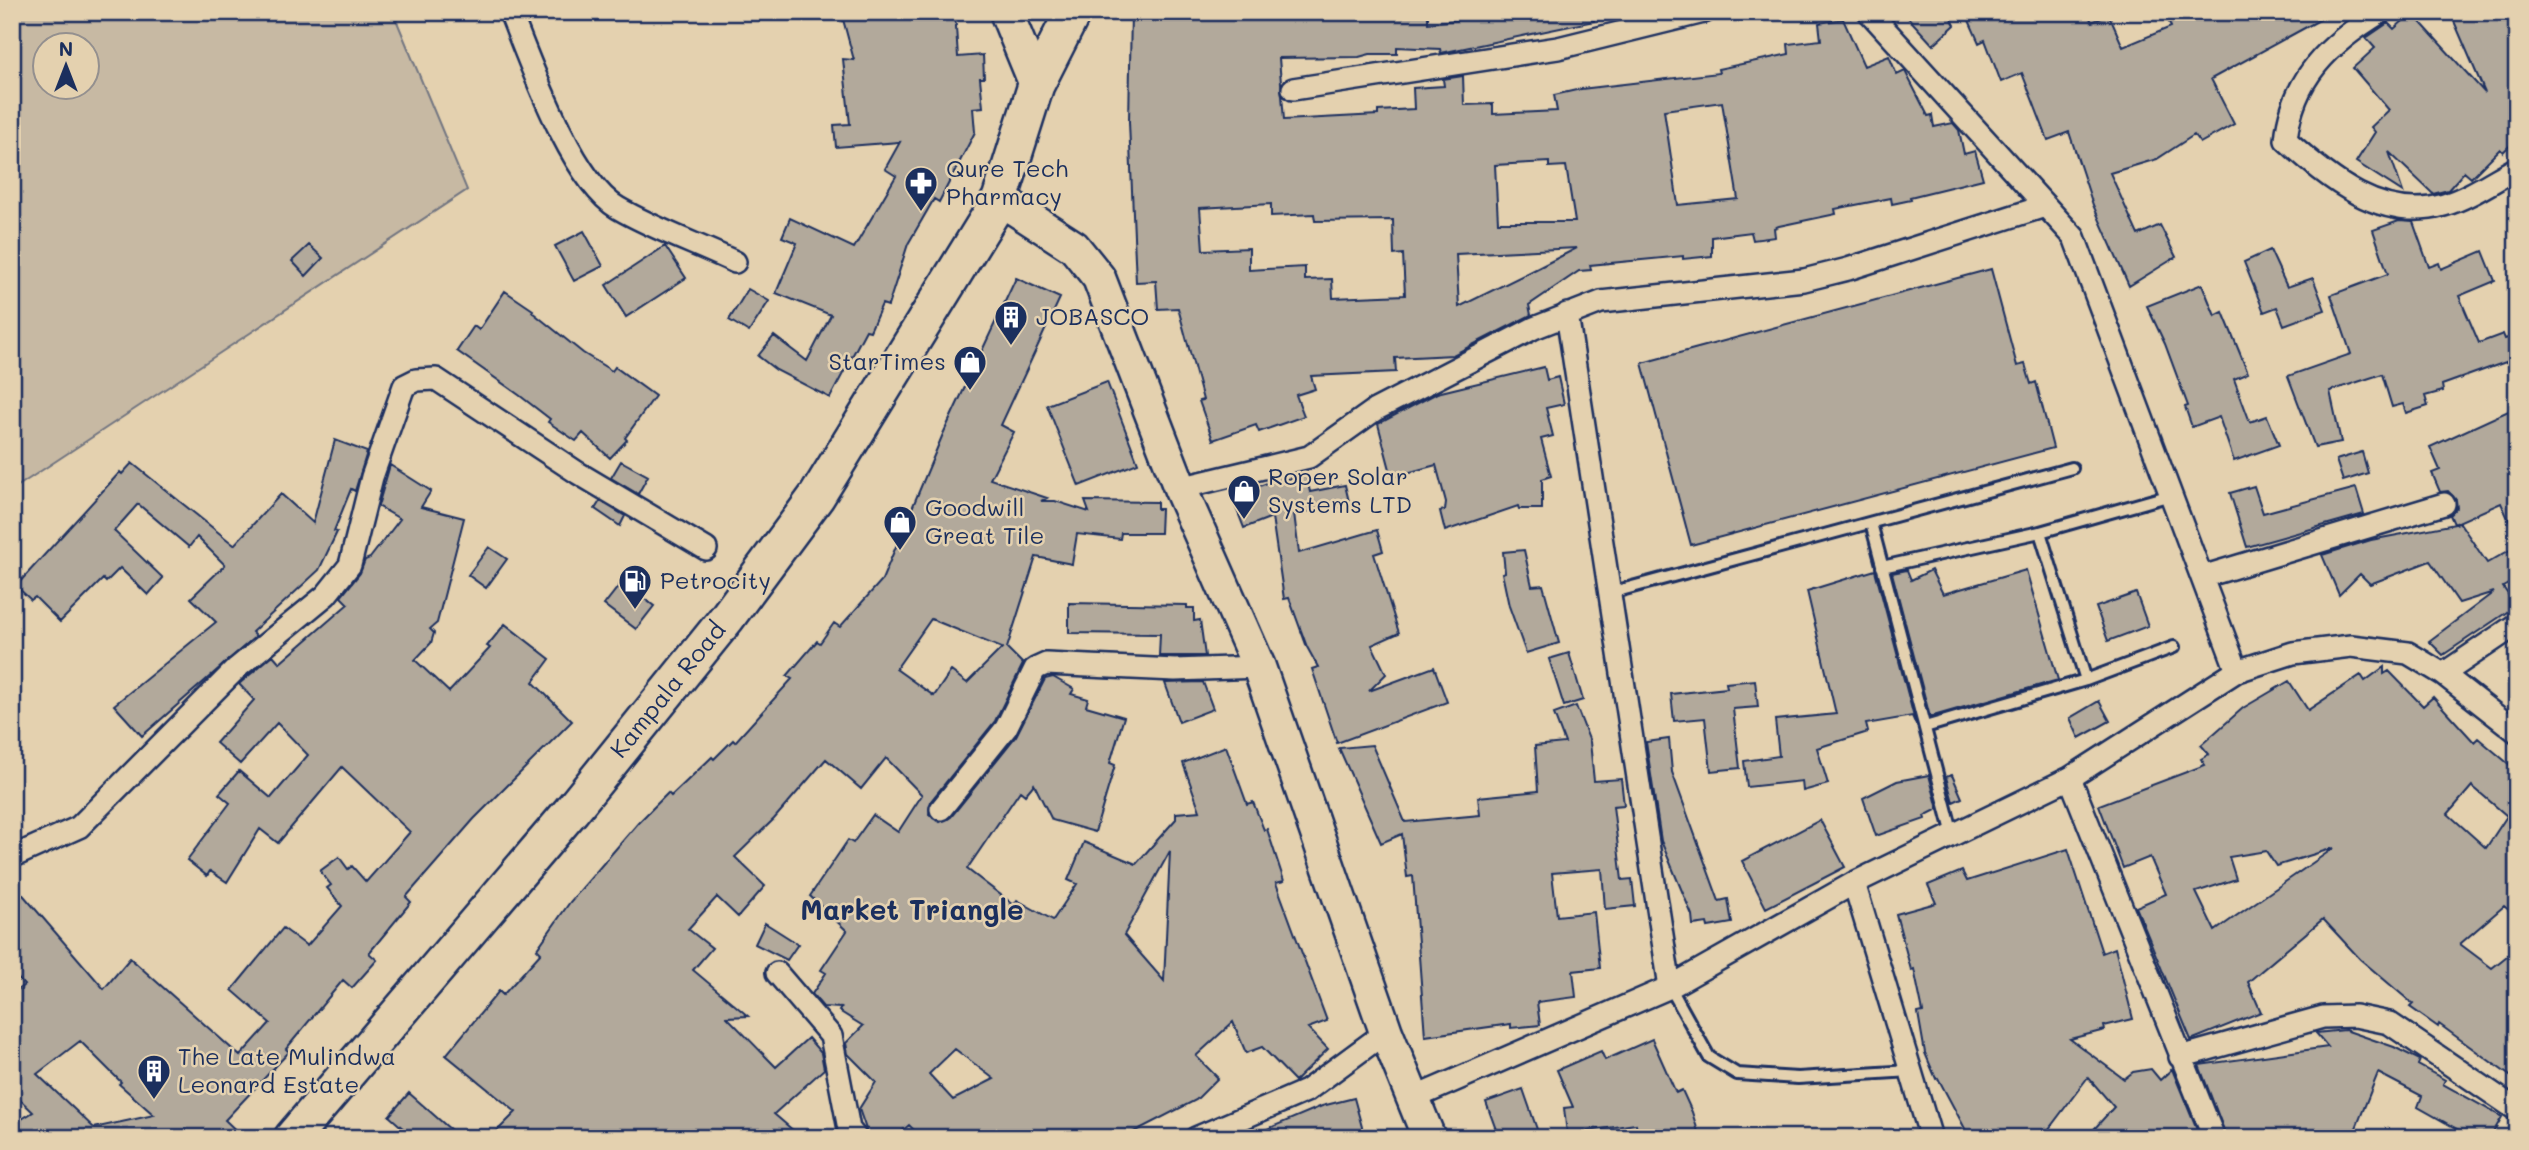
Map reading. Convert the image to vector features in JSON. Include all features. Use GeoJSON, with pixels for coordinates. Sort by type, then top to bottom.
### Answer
{"type":"FeatureCollection","features":[{"type":"Feature","properties":{"kind":"main road","name":"Kampala Road"},"geometry":{"type":"LineString","coordinates":[[292,1138],[572,810],[726,619],[817,496],[1000,199],[1037,85],[1073,12]]}},
{"type":"Feature","properties":{"kind":"street"},"geometry":{"type":"LineString","coordinates":[[510,12],[555,123],[598,191],[616,207],[735,262]]}},
{"type":"Feature","properties":{"kind":"street"},"geometry":{"type":"LineString","coordinates":[[1006,12],[1037,85]]}},
{"type":"Feature","properties":{"kind":"street"},"geometry":{"type":"LineString","coordinates":[[1293,89],[1558,48],[1704,12]]}},
{"type":"Feature","properties":{"kind":"street"},"geometry":{"type":"LineString","coordinates":[[1868,12],[2074,237],[2237,671]]}},
{"type":"Feature","properties":{"kind":"street"},"geometry":{"type":"LineString","coordinates":[[2381,12],[2343,36],[2303,82],[2288,118],[2286,140],[2329,179],[2384,205],[2414,210],[2445,205],[2517,168]]}},
{"type":"Feature","properties":{"kind":"street"},"geometry":{"type":"LineString","coordinates":[[1000,199],[1074,247],[1099,278],[1181,488],[1259,667],[1385,1032],[1429,1138]]}},
{"type":"Feature","properties":{"kind":"street"},"geometry":{"type":"LineString","coordinates":[[1181,488],[1309,457],[1375,410],[1567,314],[1601,302],[1804,280],[1848,269],[2045,206]]}},
{"type":"Feature","properties":{"kind":"street"},"geometry":{"type":"LineString","coordinates":[[1567,314],[1670,987]]}},
{"type":"Feature","properties":{"kind":"street"},"geometry":{"type":"LineString","coordinates":[[12,858],[79,827],[237,668],[326,595],[350,565],[391,417],[404,386],[416,380],[436,379],[578,473],[706,549]]}},
{"type":"Feature","properties":{"kind":"street"},"geometry":{"type":"LineString","coordinates":[[2202,578],[2444,504]]}},
{"type":"Feature","properties":{"kind":"street"},"geometry":{"type":"LineString","coordinates":[[2443,674],[2517,624]]}},
{"type":"Feature","properties":{"kind":"street"},"geometry":{"type":"LineString","coordinates":[[1414,1098],[1670,987],[1854,883],[2070,778],[2237,671],[2293,653],[2351,646],[2408,653],[2443,674],[2517,732]]}},
{"type":"Feature","properties":{"kind":"street"},"geometry":{"type":"LineString","coordinates":[[941,809],[1006,728],[1035,668],[1046,664],[1175,670],[1259,667]]}},
{"type":"Feature","properties":{"kind":"street"},"geometry":{"type":"LineString","coordinates":[[2070,778],[2214,1138]]}},
{"type":"Feature","properties":{"kind":"street"},"geometry":{"type":"LineString","coordinates":[[1854,883],[1931,1138]]}},
{"type":"Feature","properties":{"kind":"street"},"geometry":{"type":"LineString","coordinates":[[777,973],[831,1036],[849,1129],[856,1138]]}},
{"type":"Feature","properties":{"kind":"street"},"geometry":{"type":"LineString","coordinates":[[2180,1057],[2323,1017],[2355,1016],[2389,1023],[2517,1111]]}},
{"type":"Feature","properties":{"kind":"street"},"geometry":{"type":"LineString","coordinates":[[1196,1138],[1306,1091],[1385,1032]]}},
{"type":"Feature","properties":{"kind":"lane"},"geometry":{"type":"LineString","coordinates":[[1611,593],[2072,468]]}},
{"type":"Feature","properties":{"kind":"lane"},"geometry":{"type":"LineString","coordinates":[[1882,567],[2040,532],[2171,495]]}},
{"type":"Feature","properties":{"kind":"lane"},"geometry":{"type":"LineString","coordinates":[[1871,523],[1953,835]]}},
{"type":"Feature","properties":{"kind":"lane"},"geometry":{"type":"LineString","coordinates":[[2040,532],[2087,680]]}},
{"type":"Feature","properties":{"kind":"lane"},"geometry":{"type":"LineString","coordinates":[[1925,727],[2087,680],[2174,647]]}},
{"type":"Feature","properties":{"kind":"lane"},"geometry":{"type":"LineString","coordinates":[[1670,987],[1709,1056],[1737,1074],[1798,1078],[1910,1070]]}},
{"type":"Feature","properties":{"kind":"shaded area"},"geometry":{"type":"Polygon","coordinates":[[[12,12],[393,12],[467,190],[12,490],[12,12]]]}},
{"type":"Feature","properties":{"kind":"building"},"geometry":{"type":"Polygon","coordinates":[[[841,12],[955,12],[958,57],[983,55],[984,78],[980,78],[983,107],[973,108],[975,132],[939,202],[934,199],[908,244],[888,306],[882,304],[870,331],[866,330],[830,398],[776,370],[758,356],[774,336],[807,361],[831,315],[776,293],[797,243],[782,237],[790,218],[854,248],[896,176],[885,169],[900,142],[836,147],[834,125],[850,124],[843,59],[854,60],[841,12]]]}},
{"type":"Feature","properties":{"kind":"building"},"geometry":{"type":"Polygon","coordinates":[[[1131,12],[1428,12],[1428,23],[1468,19],[1467,12],[1593,12],[1594,21],[1441,53],[1440,49],[1397,47],[1397,54],[1279,58],[1284,120],[1378,115],[1378,111],[1414,109],[1413,88],[1444,86],[1443,79],[1463,76],[1464,105],[1493,104],[1493,114],[1557,111],[1554,95],[1581,89],[1719,73],[1718,69],[1789,54],[1788,44],[1821,40],[1819,23],[1843,19],[1864,66],[1889,56],[1897,75],[1905,71],[1928,116],[1932,115],[1934,127],[1953,123],[1959,130],[1964,154],[1975,151],[1983,179],[1892,204],[1891,198],[1835,209],[1836,214],[1774,228],[1775,237],[1753,240],[1751,232],[1712,237],[1712,256],[1683,259],[1683,256],[1590,265],[1591,270],[1579,271],[1529,305],[1531,315],[1453,355],[1395,358],[1396,372],[1311,376],[1315,389],[1296,395],[1304,416],[1259,432],[1256,425],[1213,440],[1199,401],[1203,400],[1178,308],[1158,309],[1156,281],[1136,282],[1129,122],[1131,12]],[[1722,102],[1664,110],[1678,205],[1738,199],[1722,102]],[[1549,162],[1495,165],[1498,222],[1575,222],[1566,166],[1549,167],[1549,162]],[[1271,204],[1200,208],[1203,250],[1249,248],[1249,270],[1305,267],[1305,280],[1332,279],[1333,298],[1405,295],[1403,254],[1394,255],[1393,220],[1315,221],[1314,214],[1271,216],[1271,204]],[[1577,248],[1456,254],[1459,307],[1577,248]]]}},
{"type":"Feature","properties":{"kind":"building"},"geometry":{"type":"Polygon","coordinates":[[[1903,12],[1948,12],[1955,25],[1933,45],[1903,12]]]}},
{"type":"Feature","properties":{"kind":"building"},"geometry":{"type":"Polygon","coordinates":[[[1981,12],[2087,12],[2092,22],[2109,15],[2123,47],[2171,27],[2165,12],[2334,12],[2211,79],[2234,124],[2200,143],[2194,135],[2157,159],[2110,173],[2138,235],[2160,225],[2176,257],[2129,286],[2093,205],[2069,132],[2048,140],[2022,73],[2001,82],[1985,40],[1979,43],[1968,18],[1981,12]]]}},
{"type":"Feature","properties":{"kind":"building"},"geometry":{"type":"Polygon","coordinates":[[[2450,12],[2517,12],[2517,139],[2503,152],[2500,149],[2471,178],[2464,172],[2448,190],[2433,194],[2389,152],[2403,192],[2356,162],[2375,132],[2371,127],[2389,110],[2353,68],[2375,48],[2366,38],[2388,23],[2394,29],[2412,13],[2485,93],[2450,12]]]}},
{"type":"Feature","properties":{"kind":"building"},"geometry":{"type":"Polygon","coordinates":[[[2399,221],[2413,222],[2429,267],[2439,263],[2441,269],[2483,251],[2495,281],[2459,296],[2479,343],[2503,334],[2505,339],[2517,335],[2517,358],[2442,385],[2443,391],[2425,396],[2428,406],[2406,413],[2403,404],[2392,407],[2382,374],[2330,391],[2341,442],[2315,447],[2288,376],[2351,354],[2331,295],[2388,274],[2373,230],[2399,221]]]}},
{"type":"Feature","properties":{"kind":"building"},"geometry":{"type":"Polygon","coordinates":[[[584,231],[603,266],[574,281],[555,246],[584,231]]]}},
{"type":"Feature","properties":{"kind":"building"},"geometry":{"type":"Polygon","coordinates":[[[309,245],[323,258],[306,276],[292,261],[309,245]]]}},
{"type":"Feature","properties":{"kind":"building"},"geometry":{"type":"Polygon","coordinates":[[[665,246],[686,278],[626,317],[606,285],[665,246]]]}},
{"type":"Feature","properties":{"kind":"building"},"geometry":{"type":"Polygon","coordinates":[[[2270,250],[2287,287],[2313,278],[2325,310],[2284,325],[2277,307],[2264,312],[2244,262],[2270,250]]]}},
{"type":"Feature","properties":{"kind":"building"},"geometry":{"type":"Polygon","coordinates":[[[1991,269],[2017,366],[2025,364],[2031,384],[2036,382],[2053,448],[1691,545],[1642,363],[1991,269]]]}},
{"type":"Feature","properties":{"kind":"building"},"geometry":{"type":"Polygon","coordinates":[[[1016,278],[1060,298],[1001,425],[1014,432],[990,479],[1047,498],[1041,501],[1055,501],[1089,512],[1085,501],[1157,502],[1157,509],[1161,509],[1160,533],[1121,533],[1120,539],[1077,534],[1072,564],[1036,557],[1007,648],[1023,664],[995,721],[931,801],[929,814],[940,822],[951,817],[1016,736],[1045,679],[1053,677],[1074,689],[1071,694],[1088,699],[1086,706],[1124,717],[1110,763],[1115,765],[1095,832],[1052,820],[1034,784],[1025,795],[1020,791],[967,869],[1014,905],[1017,900],[1053,920],[1077,884],[1068,880],[1084,842],[1136,864],[1176,819],[1176,813],[1200,811],[1183,763],[1226,746],[1247,804],[1253,802],[1264,830],[1267,829],[1284,881],[1276,883],[1327,1021],[1308,1028],[1328,1049],[1295,1081],[1262,1047],[1246,1053],[1233,1022],[1196,1056],[1218,1078],[1196,1100],[1122,1138],[922,1138],[909,1125],[894,1138],[869,1138],[859,1109],[876,1082],[848,1054],[846,1043],[863,1026],[839,1011],[841,1008],[823,1007],[812,994],[826,973],[821,970],[847,931],[810,896],[848,840],[853,843],[873,815],[898,832],[922,795],[886,758],[861,789],[826,759],[774,819],[735,857],[765,886],[738,917],[717,897],[688,929],[712,948],[693,970],[748,1016],[727,1017],[776,1067],[808,1038],[821,1053],[824,1069],[774,1114],[802,1138],[490,1138],[516,1112],[446,1055],[499,991],[503,995],[541,953],[537,949],[570,902],[639,822],[668,793],[671,796],[712,757],[714,759],[733,740],[735,742],[792,679],[787,676],[817,641],[820,643],[834,623],[840,627],[882,580],[943,434],[1016,278]],[[931,619],[896,669],[934,696],[951,671],[967,683],[1002,648],[931,619]],[[1170,851],[1124,935],[1164,981],[1170,851]],[[955,1049],[929,1074],[953,1100],[994,1079],[955,1049]]]}},
{"type":"Feature","properties":{"kind":"building"},"geometry":{"type":"Polygon","coordinates":[[[2202,284],[2215,316],[2223,312],[2248,373],[2234,379],[2250,422],[2267,416],[2279,445],[2234,461],[2219,417],[2192,427],[2185,407],[2188,406],[2165,344],[2147,306],[2202,284]]]}},
{"type":"Feature","properties":{"kind":"building"},"geometry":{"type":"Polygon","coordinates":[[[748,289],[769,301],[749,332],[729,320],[748,289]]]}},
{"type":"Feature","properties":{"kind":"building"},"geometry":{"type":"Polygon","coordinates":[[[505,291],[533,310],[532,312],[583,353],[612,371],[615,367],[655,396],[625,438],[627,440],[610,458],[583,433],[576,441],[548,422],[550,419],[457,351],[474,326],[479,330],[505,291]]]}},
{"type":"Feature","properties":{"kind":"building"},"geometry":{"type":"Polygon","coordinates":[[[1544,367],[1547,380],[1558,377],[1564,404],[1546,408],[1553,436],[1541,439],[1551,476],[1542,479],[1542,509],[1519,509],[1518,506],[1445,531],[1440,511],[1445,510],[1446,502],[1436,465],[1392,477],[1378,424],[1437,393],[1544,367]]]}},
{"type":"Feature","properties":{"kind":"building"},"geometry":{"type":"Polygon","coordinates":[[[1107,382],[1138,463],[1079,486],[1047,405],[1107,382]]]}},
{"type":"Feature","properties":{"kind":"building"},"geometry":{"type":"Polygon","coordinates":[[[2517,407],[2517,538],[2501,503],[2454,524],[2450,515],[2457,508],[2456,500],[2448,491],[2440,492],[2432,473],[2440,470],[2430,447],[2517,407]]]}},
{"type":"Feature","properties":{"kind":"building"},"geometry":{"type":"Polygon","coordinates":[[[335,440],[367,452],[355,491],[351,489],[334,531],[337,532],[319,570],[252,632],[256,636],[142,736],[114,705],[216,622],[191,598],[225,565],[197,537],[189,547],[138,504],[114,531],[163,578],[148,595],[120,568],[106,582],[103,579],[60,622],[35,597],[31,600],[16,586],[120,472],[122,474],[132,463],[234,545],[281,494],[313,523],[335,440]]]}},
{"type":"Feature","properties":{"kind":"building"},"geometry":{"type":"Polygon","coordinates":[[[2362,452],[2368,473],[2343,481],[2336,460],[2362,452]]]}},
{"type":"Feature","properties":{"kind":"building"},"geometry":{"type":"Polygon","coordinates":[[[621,461],[648,476],[638,494],[611,478],[621,461]]]}},
{"type":"Feature","properties":{"kind":"building"},"geometry":{"type":"Polygon","coordinates":[[[390,465],[431,491],[421,507],[464,518],[437,623],[430,629],[434,633],[431,643],[415,660],[449,692],[490,648],[487,646],[505,624],[550,659],[533,682],[572,721],[474,819],[406,897],[411,902],[369,953],[377,960],[352,988],[343,980],[286,1049],[289,1052],[225,1120],[244,1138],[12,1138],[12,1125],[33,1112],[12,1092],[12,994],[24,985],[12,972],[12,882],[104,989],[130,958],[240,1056],[270,1023],[232,990],[283,928],[307,946],[342,906],[327,888],[331,885],[320,871],[339,857],[348,869],[352,866],[366,882],[410,832],[342,767],[278,843],[260,829],[227,882],[210,871],[207,876],[187,860],[230,803],[219,794],[239,771],[271,798],[308,755],[277,723],[240,764],[216,743],[254,700],[239,684],[273,655],[280,663],[348,604],[341,597],[360,573],[365,560],[370,558],[400,519],[378,506],[390,465]],[[80,1041],[37,1074],[94,1128],[154,1115],[119,1084],[121,1082],[80,1041]]]}},
{"type":"Feature","properties":{"kind":"building"},"geometry":{"type":"Polygon","coordinates":[[[1306,475],[1310,492],[1345,485],[1350,506],[1294,513],[1299,553],[1377,530],[1383,551],[1374,554],[1399,633],[1372,645],[1386,674],[1369,691],[1434,667],[1447,702],[1337,743],[1312,669],[1318,667],[1307,647],[1289,598],[1284,599],[1272,517],[1244,528],[1232,497],[1267,483],[1306,475]]]}},
{"type":"Feature","properties":{"kind":"building"},"geometry":{"type":"Polygon","coordinates":[[[2254,486],[2263,513],[2356,488],[2364,514],[2247,547],[2230,493],[2254,486]]]}},
{"type":"Feature","properties":{"kind":"building"},"geometry":{"type":"Polygon","coordinates":[[[600,501],[625,516],[620,526],[595,509],[600,501]]]}},
{"type":"Feature","properties":{"kind":"building"},"geometry":{"type":"Polygon","coordinates":[[[2460,523],[2487,563],[2517,546],[2517,579],[2503,587],[2516,606],[2443,655],[2429,641],[2494,592],[2459,603],[2430,561],[2370,584],[2360,574],[2339,595],[2322,555],[2371,540],[2460,523]]]}},
{"type":"Feature","properties":{"kind":"building"},"geometry":{"type":"Polygon","coordinates":[[[489,547],[507,559],[486,588],[468,575],[489,547]]]}},
{"type":"Feature","properties":{"kind":"building"},"geometry":{"type":"Polygon","coordinates":[[[1524,550],[1532,586],[1543,585],[1559,643],[1526,653],[1509,606],[1502,573],[1505,572],[1503,552],[1524,550]]]}},
{"type":"Feature","properties":{"kind":"building"},"geometry":{"type":"Polygon","coordinates":[[[1875,570],[1916,725],[1912,716],[1866,724],[1868,732],[1817,748],[1828,784],[1803,791],[1802,781],[1747,787],[1744,761],[1779,756],[1775,720],[1836,714],[1807,591],[1875,570]]]}},
{"type":"Feature","properties":{"kind":"building"},"geometry":{"type":"Polygon","coordinates":[[[1907,570],[1911,580],[1931,570],[1943,594],[2026,570],[2058,680],[1930,717],[1892,573],[1907,570]]]}},
{"type":"Feature","properties":{"kind":"building"},"geometry":{"type":"Polygon","coordinates":[[[622,582],[654,606],[636,629],[604,605],[622,582]]]}},
{"type":"Feature","properties":{"kind":"building"},"geometry":{"type":"Polygon","coordinates":[[[2136,593],[2148,626],[2108,641],[2096,607],[2136,593]]]}},
{"type":"Feature","properties":{"kind":"building"},"geometry":{"type":"Polygon","coordinates":[[[1069,603],[1187,605],[1187,608],[1194,608],[1194,621],[1200,620],[1205,656],[1159,656],[1160,634],[1069,633],[1069,603]]]}},
{"type":"Feature","properties":{"kind":"building"},"geometry":{"type":"Polygon","coordinates":[[[1569,653],[1583,700],[1564,706],[1549,659],[1569,653]]]}},
{"type":"Feature","properties":{"kind":"building"},"geometry":{"type":"Polygon","coordinates":[[[2384,667],[2384,674],[2389,671],[2423,706],[2433,697],[2474,742],[2478,738],[2517,771],[2517,917],[2504,906],[2460,944],[2492,968],[2517,948],[2517,1081],[2439,1024],[2438,1027],[2410,1007],[2413,1004],[2360,959],[2323,919],[2248,982],[2261,1012],[2191,1040],[2136,907],[2166,894],[2150,857],[2123,868],[2099,805],[2205,765],[2201,759],[2209,754],[2201,745],[2243,708],[2289,681],[2308,710],[2361,675],[2365,681],[2384,667]],[[2472,786],[2448,814],[2486,848],[2507,816],[2472,786]],[[2334,848],[2276,866],[2266,851],[2229,857],[2236,879],[2196,892],[2215,931],[2236,916],[2334,848]]]}},
{"type":"Feature","properties":{"kind":"building"},"geometry":{"type":"Polygon","coordinates":[[[1755,680],[1758,707],[1733,709],[1740,768],[1711,771],[1705,718],[1674,721],[1671,694],[1727,688],[1726,683],[1755,680]]]}},
{"type":"Feature","properties":{"kind":"building"},"geometry":{"type":"Polygon","coordinates":[[[1203,682],[1213,709],[1179,722],[1165,683],[1203,682]]]}},
{"type":"Feature","properties":{"kind":"building"},"geometry":{"type":"Polygon","coordinates":[[[2099,701],[2110,721],[2079,738],[2070,718],[2099,701]]]}},
{"type":"Feature","properties":{"kind":"building"},"geometry":{"type":"Polygon","coordinates":[[[1576,706],[1590,742],[1594,781],[1621,779],[1624,805],[1613,806],[1622,880],[1632,879],[1635,906],[1605,909],[1602,869],[1552,873],[1557,916],[1594,912],[1600,968],[1573,971],[1576,997],[1537,1002],[1540,1025],[1511,1028],[1511,1024],[1425,1036],[1413,876],[1407,877],[1402,834],[1381,843],[1339,748],[1372,745],[1405,822],[1480,815],[1478,797],[1538,791],[1535,746],[1565,743],[1554,714],[1576,706]]]}},
{"type":"Feature","properties":{"kind":"building"},"geometry":{"type":"Polygon","coordinates":[[[1669,739],[1672,772],[1719,901],[1728,899],[1732,923],[1708,927],[1707,923],[1693,925],[1692,915],[1661,841],[1646,742],[1669,739]]]}},
{"type":"Feature","properties":{"kind":"building"},"geometry":{"type":"Polygon","coordinates":[[[1929,775],[1938,809],[1924,816],[1925,819],[1876,836],[1863,798],[1897,781],[1929,775]]]}},
{"type":"Feature","properties":{"kind":"building"},"geometry":{"type":"Polygon","coordinates":[[[1952,775],[1962,798],[1953,802],[1946,777],[1952,775]]]}},
{"type":"Feature","properties":{"kind":"building"},"geometry":{"type":"Polygon","coordinates":[[[1820,820],[1845,867],[1766,908],[1742,861],[1820,820]]]}},
{"type":"Feature","properties":{"kind":"building"},"geometry":{"type":"Polygon","coordinates":[[[2068,849],[2102,953],[2115,948],[2133,1019],[2104,1026],[2105,1030],[2070,1039],[2124,1079],[2133,1072],[2151,1069],[2160,1080],[2172,1069],[2197,1130],[2188,1138],[2086,1138],[2114,1107],[2088,1077],[2042,1138],[1970,1138],[1938,1078],[1936,1079],[1925,1053],[1918,1013],[1923,1012],[1914,969],[1911,970],[1896,914],[1936,903],[1928,885],[1962,871],[1967,881],[2068,849]]]}},
{"type":"Feature","properties":{"kind":"building"},"geometry":{"type":"Polygon","coordinates":[[[765,923],[798,944],[787,960],[755,944],[765,923]]]}},
{"type":"Feature","properties":{"kind":"building"},"geometry":{"type":"Polygon","coordinates":[[[2345,1030],[2394,1047],[2420,1060],[2418,1065],[2445,1080],[2443,1084],[2502,1117],[2490,1138],[2473,1138],[2418,1107],[2422,1096],[2378,1073],[2354,1133],[2302,1138],[2227,1138],[2199,1065],[2328,1047],[2316,1033],[2345,1030]]]}},
{"type":"Feature","properties":{"kind":"building"},"geometry":{"type":"Polygon","coordinates":[[[1652,1039],[1676,1093],[1682,1090],[1700,1138],[1638,1138],[1636,1124],[1567,1134],[1564,1108],[1573,1107],[1557,1070],[1601,1051],[1605,1060],[1652,1039]]]}},
{"type":"Feature","properties":{"kind":"building"},"geometry":{"type":"Polygon","coordinates":[[[1523,1089],[1540,1138],[1499,1138],[1486,1102],[1523,1089]]]}},
{"type":"Feature","properties":{"kind":"building"},"geometry":{"type":"Polygon","coordinates":[[[409,1093],[460,1138],[414,1138],[389,1116],[409,1093]]]}},
{"type":"Feature","properties":{"kind":"building"},"geometry":{"type":"Polygon","coordinates":[[[1354,1098],[1365,1138],[1246,1138],[1322,1106],[1354,1098]]]}},
{"type":"Feature","properties":{"kind":"place","name":"Qure Tech Pharmacy"},"geometry":{"type":"Point","coordinates":[921,213]}},
{"type":"Feature","properties":{"kind":"place","name":"JOBASCO"},"geometry":{"type":"Point","coordinates":[1011,347]}},
{"type":"Feature","properties":{"kind":"place","name":"StarTimes"},"geometry":{"type":"Point","coordinates":[970,392]}},
{"type":"Feature","properties":{"kind":"place","name":"Roper Solar Systems LTD"},"geometry":{"type":"Point","coordinates":[1244,521]}},
{"type":"Feature","properties":{"kind":"place","name":"Goodwill Great Tile"},"geometry":{"type":"Point","coordinates":[900,552]}},
{"type":"Feature","properties":{"kind":"place","name":"Petrocity"},"geometry":{"type":"Point","coordinates":[635,611]}},
{"type":"Feature","properties":{"kind":"place","name":"The Late Mulindwa Leonard Estate"},"geometry":{"type":"Point","coordinates":[154,1101]}},
{"type":"Feature","properties":{"kind":"district","name":"Market Triangle"},"geometry":{"type":"Point","coordinates":[912,910]}}]}
